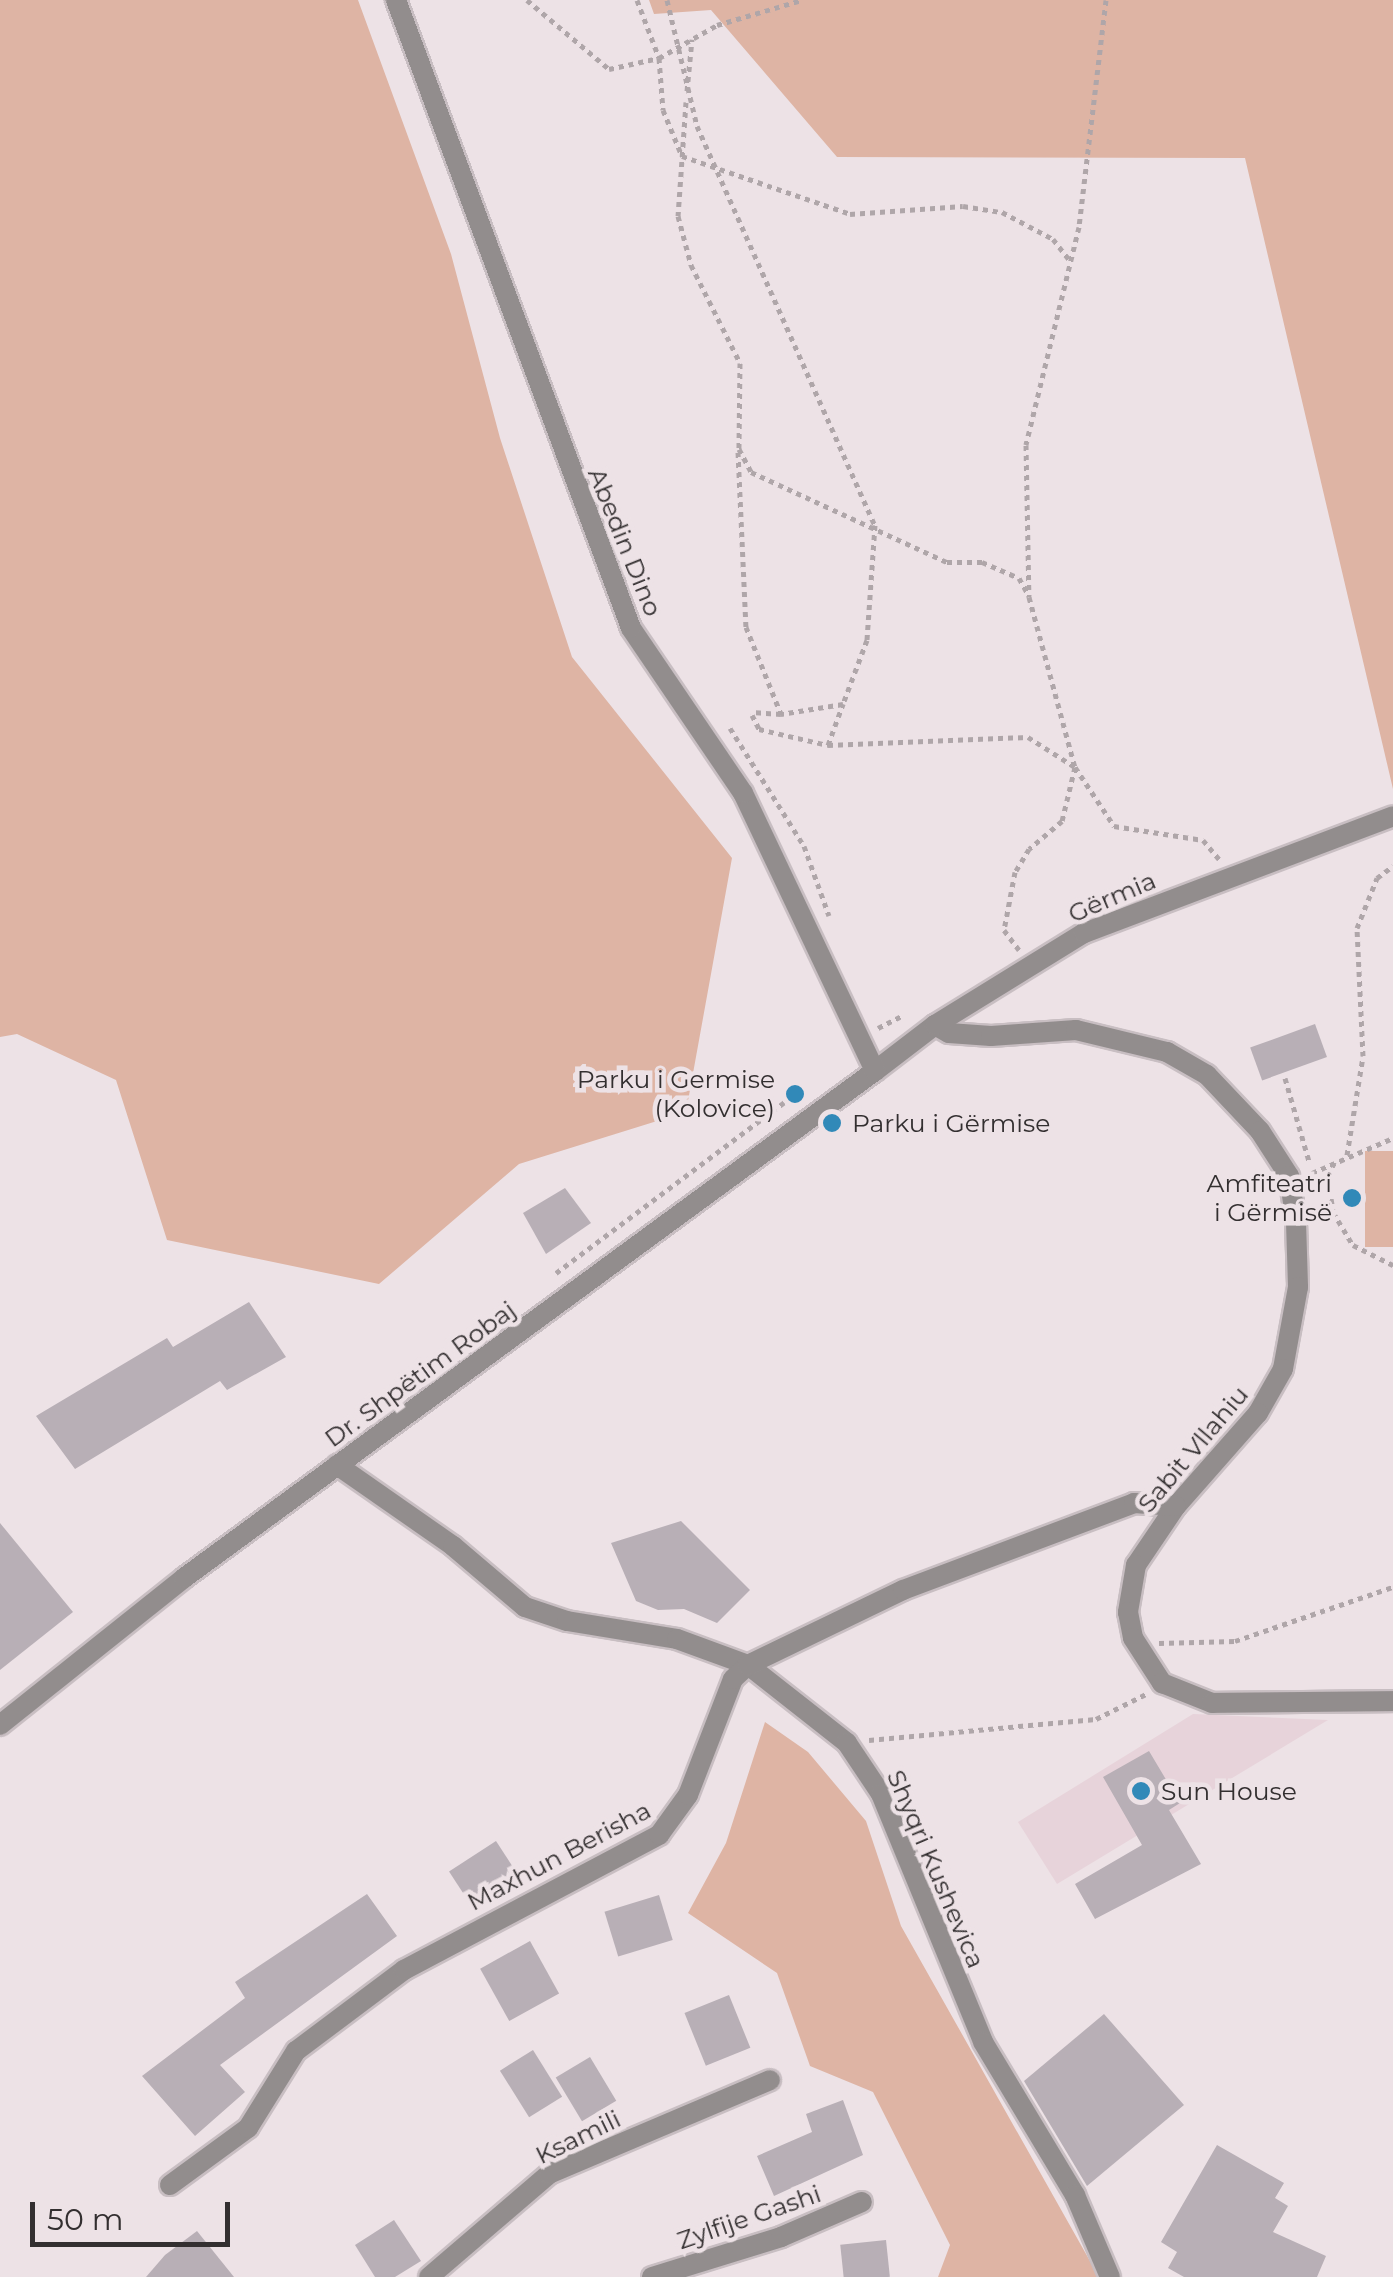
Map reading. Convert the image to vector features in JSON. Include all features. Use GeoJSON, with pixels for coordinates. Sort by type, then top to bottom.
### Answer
{"type":"FeatureCollection","features":[{"type":"Feature","properties":{"kind":"street","name":"Abedin Dino"},"geometry":{"type":"LineString","coordinates":[[396,0],[631,628],[744,793],[875,1071]]}},
{"type":"Feature","properties":{"kind":"street","name":"Gërmia"},"geometry":{"type":"LineString","coordinates":[[875,1071],[934,1025],[1084,933],[1393,816]]}},
{"type":"Feature","properties":{"kind":"street","name":"Sabit Vllahiu"},"geometry":{"type":"LineString","coordinates":[[934,1025],[949,1033],[991,1036],[1076,1030],[1168,1052],[1218,1086],[1260,1131],[1289,1176],[1298,1287],[1283,1369],[1258,1413],[1176,1506],[1136,1565],[1128,1588],[1128,1612],[1142,1658],[1162,1683]]}},
{"type":"Feature","properties":{"kind":"street","name":"Dr. Shpëtim Robaj"},"geometry":{"type":"LineString","coordinates":[[0,1725],[337,1465],[875,1071]]}},
{"type":"Feature","properties":{"kind":"street","name":"Shyqri Kushevica"},"geometry":{"type":"LineString","coordinates":[[337,1465],[454,1546],[525,1607],[567,1622],[676,1639],[748,1665],[846,1742],[882,1794],[983,2042],[1075,2195],[1110,2277]]}},
{"type":"Feature","properties":{"kind":"street"},"geometry":{"type":"LineString","coordinates":[[748,1665],[903,1590],[1116,1510],[1152,1500],[1176,1506]]}},
{"type":"Feature","properties":{"kind":"street","name":"Maxhun Berisha"},"geometry":{"type":"LineString","coordinates":[[170,2186],[248,2128],[296,2050],[404,1970],[660,1835],[688,1795],[733,1679],[748,1665]]}},
{"type":"Feature","properties":{"kind":"street"},"geometry":{"type":"LineString","coordinates":[[1162,1683],[1225,1704],[1393,1701]]}},
{"type":"Feature","properties":{"kind":"street","name":"Ksamili"},"geometry":{"type":"LineString","coordinates":[[429,2277],[549,2174],[770,2080]]}},
{"type":"Feature","properties":{"kind":"street","name":"Zylfije Gashi"},"geometry":{"type":"LineString","coordinates":[[652,2277],[781,2237],[862,2202]]}},
{"type":"Feature","properties":{"kind":"path"},"geometry":{"type":"LineString","coordinates":[[528,0],[609,69],[659,58],[692,39],[802,0]]}},
{"type":"Feature","properties":{"kind":"path"},"geometry":{"type":"LineString","coordinates":[[637,0],[659,58],[663,110],[682,156],[850,214],[963,206],[1002,212],[1053,238],[1070,261]]}},
{"type":"Feature","properties":{"kind":"path"},"geometry":{"type":"LineString","coordinates":[[667,0],[687,95],[715,168],[874,525],[867,640],[828,745]]}},
{"type":"Feature","properties":{"kind":"path"},"geometry":{"type":"LineString","coordinates":[[1106,0],[1070,261],[1026,445],[1030,597],[1074,767],[1114,826],[1203,840],[1233,874]]}},
{"type":"Feature","properties":{"kind":"path"},"geometry":{"type":"LineString","coordinates":[[692,39],[678,216],[691,265],[740,363],[735,476],[746,627],[781,714]]}},
{"type":"Feature","properties":{"kind":"path"},"geometry":{"type":"LineString","coordinates":[[739,449],[751,472],[874,525],[947,562],[982,562],[1019,578],[1030,597]]}},
{"type":"Feature","properties":{"kind":"path"},"geometry":{"type":"LineString","coordinates":[[842,704],[781,714],[751,712],[759,729],[828,745],[1028,737],[1074,767]]}},
{"type":"Feature","properties":{"kind":"path"},"geometry":{"type":"LineString","coordinates":[[728,725],[804,846],[836,932]]}},
{"type":"Feature","properties":{"kind":"path"},"geometry":{"type":"LineString","coordinates":[[1024,968],[1004,930],[1008,898],[1029,848],[1062,821],[1074,767]]}},
{"type":"Feature","properties":{"kind":"path"},"geometry":{"type":"LineString","coordinates":[[1348,1155],[1362,1056],[1356,928],[1377,878],[1393,866]]}},
{"type":"Feature","properties":{"kind":"path"},"geometry":{"type":"LineString","coordinates":[[868,1015],[874,1030],[902,1016]]}},
{"type":"Feature","properties":{"kind":"path"},"geometry":{"type":"LineString","coordinates":[[1286,1078],[1312,1173]]}},
{"type":"Feature","properties":{"kind":"path"},"geometry":{"type":"LineString","coordinates":[[1392,1266],[1353,1245],[1333,1212],[1328,1180],[1334,1162],[1393,1138]]}},
{"type":"Feature","properties":{"kind":"path"},"geometry":{"type":"LineString","coordinates":[[1142,1658],[1173,1638],[1207,1645],[1235,1641],[1393,1588]]}},
{"type":"Feature","properties":{"kind":"path"},"geometry":{"type":"LineString","coordinates":[[846,1742],[1096,1719],[1162,1683]]}},
{"type":"Feature","properties":{"kind":"shaded area"},"geometry":{"type":"Polygon","coordinates":[[[0,0],[358,0],[451,254],[500,438],[572,657],[732,858],[686,1112],[519,1164],[379,1284],[167,1240],[116,1080],[17,1034],[0,1037],[0,0]]]}},
{"type":"Feature","properties":{"kind":"shaded area"},"geometry":{"type":"Polygon","coordinates":[[[649,0],[1393,0],[1393,789],[1245,158],[837,157],[711,10],[654,14],[649,0]]]}},
{"type":"Feature","properties":{"kind":"shaded area"},"geometry":{"type":"Polygon","coordinates":[[[1365,1151],[1393,1151],[1393,1247],[1365,1247],[1365,1151]]]}},
{"type":"Feature","properties":{"kind":"shaded area"},"geometry":{"type":"Polygon","coordinates":[[[1193,1714],[1328,1720],[1057,1884],[1018,1822],[1193,1714]]]}},
{"type":"Feature","properties":{"kind":"shaded area"},"geometry":{"type":"Polygon","coordinates":[[[765,1722],[808,1752],[866,1821],[901,1926],[1099,2277],[938,2277],[950,2245],[873,2092],[810,2066],[777,1973],[688,1913],[726,1843],[765,1722]]]}},
{"type":"Feature","properties":{"kind":"building"},"geometry":{"type":"Polygon","coordinates":[[[1315,1024],[1327,1057],[1262,1080],[1250,1048],[1315,1024]]]}},
{"type":"Feature","properties":{"kind":"building"},"geometry":{"type":"Polygon","coordinates":[[[565,1188],[591,1223],[546,1254],[523,1213],[565,1188]]]}},
{"type":"Feature","properties":{"kind":"building"},"geometry":{"type":"Polygon","coordinates":[[[249,1302],[286,1357],[227,1390],[220,1381],[75,1469],[36,1416],[167,1338],[173,1347],[249,1302]]]}},
{"type":"Feature","properties":{"kind":"building"},"geometry":{"type":"Polygon","coordinates":[[[681,1521],[750,1590],[717,1623],[684,1609],[658,1610],[636,1601],[611,1543],[681,1521]]]}},
{"type":"Feature","properties":{"kind":"building"},"geometry":{"type":"Polygon","coordinates":[[[0,1523],[73,1612],[0,1670],[0,1523]]]}},
{"type":"Feature","properties":{"kind":"building"},"geometry":{"type":"Polygon","coordinates":[[[1149,1751],[1180,1803],[1169,1810],[1201,1864],[1095,1919],[1075,1884],[1142,1845],[1103,1777],[1149,1751]]]}},
{"type":"Feature","properties":{"kind":"building"},"geometry":{"type":"Polygon","coordinates":[[[496,1841],[523,1882],[476,1913],[449,1871],[496,1841]]]}},
{"type":"Feature","properties":{"kind":"building"},"geometry":{"type":"Polygon","coordinates":[[[367,1894],[397,1936],[220,2065],[245,2092],[195,2136],[142,2076],[245,1998],[235,1982],[367,1894]]]}},
{"type":"Feature","properties":{"kind":"building"},"geometry":{"type":"Polygon","coordinates":[[[659,1895],[673,1940],[618,1957],[604,1912],[659,1895]]]}},
{"type":"Feature","properties":{"kind":"building"},"geometry":{"type":"Polygon","coordinates":[[[530,1941],[559,1993],[509,2021],[480,1969],[530,1941]]]}},
{"type":"Feature","properties":{"kind":"building"},"geometry":{"type":"Polygon","coordinates":[[[729,1995],[750,2048],[706,2066],[684,2013],[729,1995]]]}},
{"type":"Feature","properties":{"kind":"building"},"geometry":{"type":"Polygon","coordinates":[[[1104,2014],[1184,2105],[1087,2186],[1024,2081],[1104,2014]]]}},
{"type":"Feature","properties":{"kind":"building"},"geometry":{"type":"Polygon","coordinates":[[[533,2050],[562,2097],[529,2117],[500,2071],[533,2050]]]}},
{"type":"Feature","properties":{"kind":"building"},"geometry":{"type":"Polygon","coordinates":[[[590,2057],[616,2101],[582,2121],[556,2078],[590,2057]]]}},
{"type":"Feature","properties":{"kind":"building"},"geometry":{"type":"Polygon","coordinates":[[[843,2100],[863,2155],[774,2196],[757,2156],[812,2132],[806,2114],[843,2100]]]}},
{"type":"Feature","properties":{"kind":"building"},"geometry":{"type":"Polygon","coordinates":[[[1217,2145],[1284,2183],[1275,2198],[1288,2206],[1273,2232],[1326,2256],[1317,2277],[1184,2277],[1168,2268],[1177,2252],[1161,2242],[1217,2145]]]}},
{"type":"Feature","properties":{"kind":"building"},"geometry":{"type":"Polygon","coordinates":[[[394,2220],[421,2261],[395,2277],[375,2277],[355,2245],[394,2220]]]}},
{"type":"Feature","properties":{"kind":"building"},"geometry":{"type":"Polygon","coordinates":[[[197,2231],[234,2277],[146,2277],[165,2255],[197,2231]]]}},
{"type":"Feature","properties":{"kind":"building"},"geometry":{"type":"Polygon","coordinates":[[[886,2240],[890,2277],[844,2277],[840,2245],[886,2240]]]}},
{"type":"Feature","properties":{"kind":"place","name":"Parku i Germise (Kolovice)"},"geometry":{"type":"Point","coordinates":[795,1094]}},
{"type":"Feature","properties":{"kind":"place","name":"Parku i Gërmise"},"geometry":{"type":"Point","coordinates":[832,1123]}},
{"type":"Feature","properties":{"kind":"place","name":"Amfiteatri i Gërmisë"},"geometry":{"type":"Point","coordinates":[1352,1198]}},
{"type":"Feature","properties":{"kind":"place","name":"Sun House"},"geometry":{"type":"Point","coordinates":[1141,1791]}}]}
